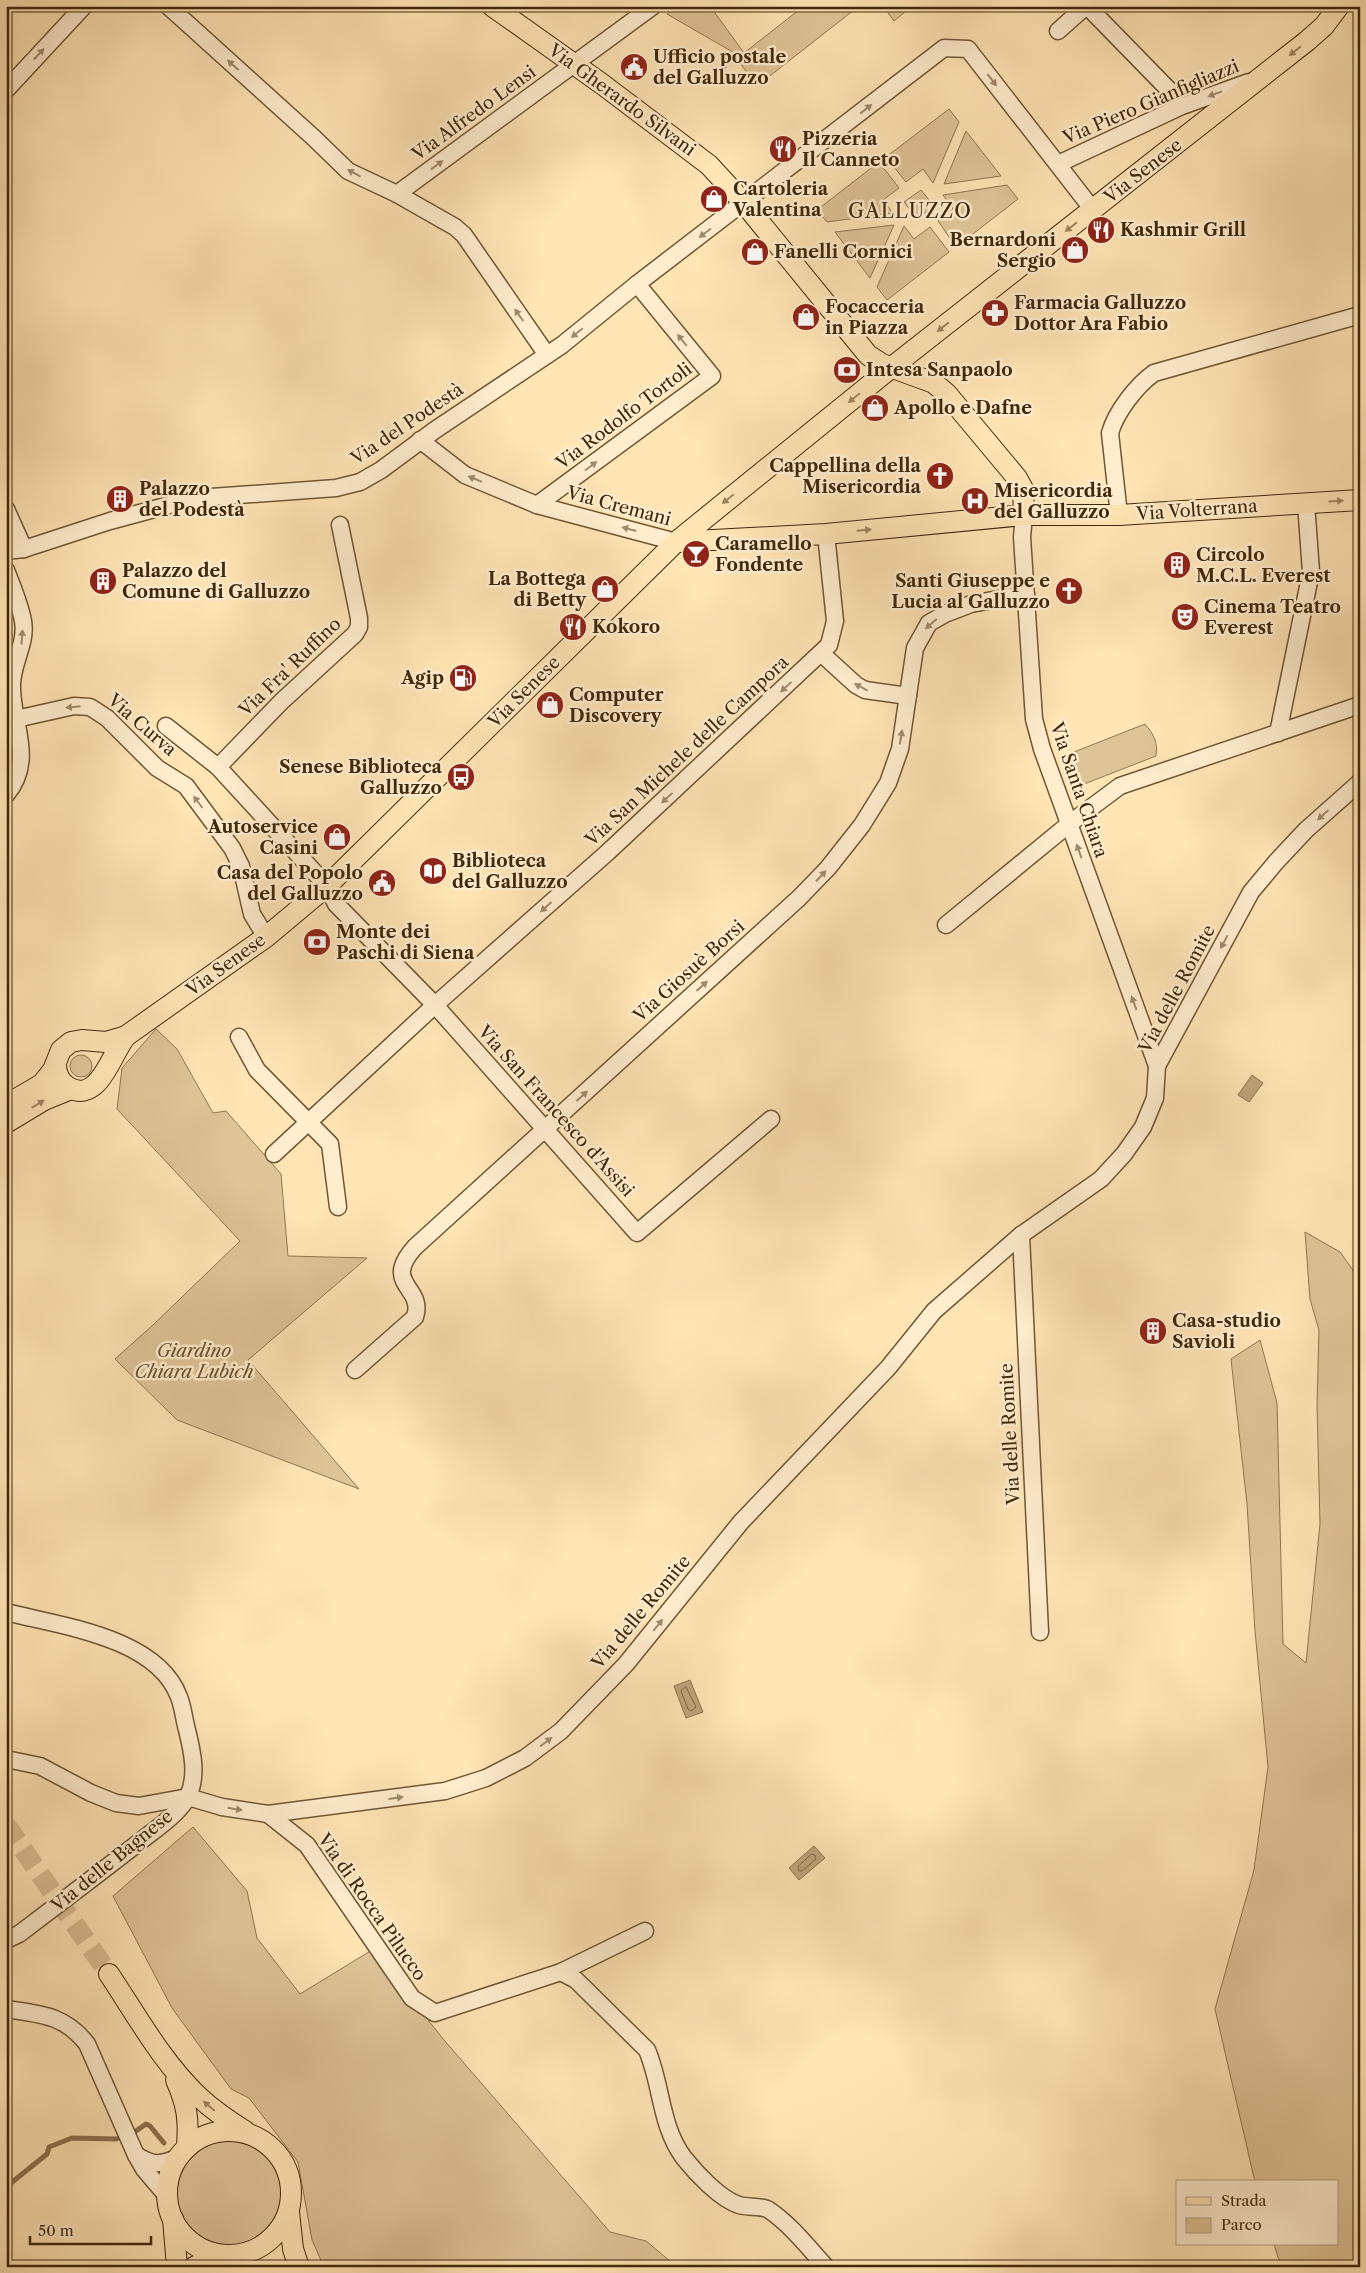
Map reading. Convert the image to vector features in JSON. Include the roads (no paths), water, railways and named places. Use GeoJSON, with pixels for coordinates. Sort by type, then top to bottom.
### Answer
{"type":"FeatureCollection","features":[{"type":"Feature","properties":{"kind":"main road","name":"Via Gherardo Silvani"},"geometry":{"type":"LineString","coordinates":[[492,6],[574,64],[709,165],[744,203],[863,350],[874,360],[929,381],[947,394],[1017,478],[1023,489],[1024,515]]}},
{"type":"Feature","properties":{"kind":"main road","name":"Via Senese"},"geometry":{"type":"LineString","coordinates":[[6,1105],[37,1088],[50,1074],[61,1050],[71,1042],[82,1040],[93,1043],[110,1042],[126,1036],[266,937],[327,886],[676,542],[892,367],[1307,41],[1335,12]]}},
{"type":"Feature","properties":{"kind":"main road","name":"Via Volterrana"},"geometry":{"type":"LineString","coordinates":[[676,542],[826,534],[1024,515],[1119,515],[1360,500]]}},
{"type":"Feature","properties":{"kind":"main road","name":"Via Senese"},"geometry":{"type":"LineString","coordinates":[[6,1123],[44,1100],[72,1089],[82,1091],[92,1088],[99,1082],[117,1047],[126,1036]]}},
{"type":"Feature","properties":{"kind":"main road"},"geometry":{"type":"LineString","coordinates":[[93,1043],[104,1056],[106,1069]]}},
{"type":"Feature","properties":{"kind":"main road"},"geometry":{"type":"LineString","coordinates":[[56,1064],[61,1081],[72,1089]]}},
{"type":"Feature","properties":{"kind":"main road"},"geometry":{"type":"LineString","coordinates":[[109,1974],[169,2064],[199,2097],[222,2116],[249,2134],[267,2143],[278,2154],[288,2171],[292,2196],[289,2212],[293,2249],[299,2267]]}},
{"type":"Feature","properties":{"kind":"main road"},"geometry":{"type":"LineString","coordinates":[[169,2064],[186,2104],[189,2124],[183,2151]]}},
{"type":"Feature","properties":{"kind":"main road"},"geometry":{"type":"LineString","coordinates":[[177,2267],[172,2218],[167,2196],[170,2172],[183,2151],[199,2138],[216,2131],[237,2130],[249,2134]]}},
{"type":"Feature","properties":{"kind":"main road"},"geometry":{"type":"LineString","coordinates":[[194,2267],[225,2255],[251,2251],[264,2245],[275,2236],[289,2212]]}},
{"type":"Feature","properties":{"kind":"main road"},"geometry":{"type":"LineString","coordinates":[[172,2218],[185,2237],[196,2246],[256,2267]]}},
{"type":"Feature","properties":{"kind":"street"},"geometry":{"type":"LineString","coordinates":[[6,90],[84,6]]}},
{"type":"Feature","properties":{"kind":"street"},"geometry":{"type":"LineString","coordinates":[[168,6],[348,170],[397,194],[455,227],[464,235],[547,355]]}},
{"type":"Feature","properties":{"kind":"street","name":"Via Alfredo Lensi"},"geometry":{"type":"LineString","coordinates":[[397,194],[653,6]]}},
{"type":"Feature","properties":{"kind":"street"},"geometry":{"type":"LineString","coordinates":[[1058,31],[1087,6],[1170,90]]}},
{"type":"Feature","properties":{"kind":"street","name":"Via del Podestà"},"geometry":{"type":"LineString","coordinates":[[6,551],[24,549],[110,521],[211,496],[336,488],[360,482],[381,470],[420,440],[547,355],[944,48],[968,49],[1093,210]]}},
{"type":"Feature","properties":{"kind":"street","name":"Via Piero Gianfigliazzi"},"geometry":{"type":"LineString","coordinates":[[1058,164],[1182,106],[1261,77]]}},
{"type":"Feature","properties":{"kind":"street","name":"Via Rodolfo Tortoli"},"geometry":{"type":"LineString","coordinates":[[537,505],[712,376],[637,284]]}},
{"type":"Feature","properties":{"kind":"street"},"geometry":{"type":"LineString","coordinates":[[1119,515],[1110,433],[1113,421],[1144,380],[1154,374],[1360,316]]}},
{"type":"Feature","properties":{"kind":"street","name":"Via Cremani"},"geometry":{"type":"LineString","coordinates":[[420,440],[464,475],[537,505],[676,542]]}},
{"type":"Feature","properties":{"kind":"street"},"geometry":{"type":"LineString","coordinates":[[1278,733],[1311,572],[1306,504]]}},
{"type":"Feature","properties":{"kind":"street"},"geometry":{"type":"LineString","coordinates":[[6,509],[24,549]]}},
{"type":"Feature","properties":{"kind":"street","name":"Via Santa Chiara"},"geometry":{"type":"LineString","coordinates":[[1024,515],[1022,537],[1034,719],[1042,749],[1157,1066]]}},
{"type":"Feature","properties":{"kind":"street","name":"Via Fra' Ruffino"},"geometry":{"type":"LineString","coordinates":[[218,766],[282,702],[355,634],[359,627],[359,618],[340,524]]}},
{"type":"Feature","properties":{"kind":"street","name":"Via San Michele delle Campora"},"geometry":{"type":"LineString","coordinates":[[274,1154],[435,1005],[608,852],[822,654],[829,645],[836,621],[826,534]]}},
{"type":"Feature","properties":{"kind":"street"},"geometry":{"type":"LineString","coordinates":[[6,570],[23,622],[22,646],[12,682],[22,756],[15,781],[6,795]]}},
{"type":"Feature","properties":{"kind":"street","name":"Via Giosuè Borsi"},"geometry":{"type":"LineString","coordinates":[[355,1370],[414,1317],[417,1310],[415,1301],[401,1273],[402,1264],[406,1257],[800,898],[828,868],[862,826],[888,783],[900,748],[915,648],[929,623],[945,614],[971,604],[1026,594]]}},
{"type":"Feature","properties":{"kind":"street"},"geometry":{"type":"LineString","coordinates":[[822,654],[856,685],[865,690],[908,696]]}},
{"type":"Feature","properties":{"kind":"street","name":"Via Curva"},"geometry":{"type":"LineString","coordinates":[[16,719],[74,706],[90,707],[107,718],[157,768],[186,786],[232,848],[242,866],[252,914],[266,937]]}},
{"type":"Feature","properties":{"kind":"street"},"geometry":{"type":"LineString","coordinates":[[946,925],[1069,824],[1120,786],[1360,706]]}},
{"type":"Feature","properties":{"kind":"street"},"geometry":{"type":"LineString","coordinates":[[166,726],[218,766],[327,886]]}},
{"type":"Feature","properties":{"kind":"street","name":"Via delle Romite"},"geometry":{"type":"LineString","coordinates":[[188,1797],[222,1807],[268,1814],[445,1791],[486,1778],[525,1758],[561,1731],[626,1664],[742,1522],[888,1368],[934,1311],[1021,1235],[1101,1179],[1124,1154],[1143,1127],[1155,1098],[1157,1066],[1251,892],[1306,830],[1360,782]]}},
{"type":"Feature","properties":{"kind":"street","name":"Via San Francesco d'Assisi"},"geometry":{"type":"LineString","coordinates":[[327,886],[336,904],[435,1005],[546,1128],[637,1233],[771,1119]]}},
{"type":"Feature","properties":{"kind":"street"},"geometry":{"type":"LineString","coordinates":[[239,1037],[258,1070],[330,1144],[338,1207]]}},
{"type":"Feature","properties":{"kind":"street","name":"Via delle Romite"},"geometry":{"type":"LineString","coordinates":[[1021,1235],[1040,1632]]}},
{"type":"Feature","properties":{"kind":"street","name":"Via delle Bagnese"},"geometry":{"type":"LineString","coordinates":[[6,1612],[83,1631],[136,1649],[160,1667],[178,1695],[190,1744],[194,1776],[188,1797],[168,1819],[91,1881],[19,1934],[6,1940]]}},
{"type":"Feature","properties":{"kind":"street"},"geometry":{"type":"LineString","coordinates":[[6,1759],[40,1766],[116,1803],[140,1806],[188,1797]]}},
{"type":"Feature","properties":{"kind":"street","name":"Via di Rocca Pilucco"},"geometry":{"type":"LineString","coordinates":[[268,1814],[308,1845],[412,1998],[435,2014],[561,1972],[645,1931]]}},
{"type":"Feature","properties":{"kind":"street"},"geometry":{"type":"LineString","coordinates":[[561,1972],[576,1980],[647,2050],[653,2064],[664,2115],[672,2138],[684,2158],[712,2188],[738,2205],[767,2208],[786,2224],[826,2267]]}},
{"type":"Feature","properties":{"kind":"street"},"geometry":{"type":"LineString","coordinates":[[6,2009],[44,2014],[76,2030],[87,2044],[132,2148],[144,2169],[167,2196]]}},
{"type":"Feature","properties":{"kind":"street"},"geometry":{"type":"LineString","coordinates":[[132,2148],[149,2163],[156,2165],[165,2163],[183,2151]]}},
{"type":"Feature","properties":{"kind":"water"},"geometry":{"type":"Polygon","coordinates":[[[1252,1075],[1263,1083],[1249,1102],[1238,1095],[1252,1075]]]}},
{"type":"Feature","properties":{"kind":"water"},"geometry":{"type":"Polygon","coordinates":[[[690,1680],[703,1712],[686,1718],[674,1686],[690,1680]]]}},
{"type":"Feature","properties":{"kind":"water"},"geometry":{"type":"Polygon","coordinates":[[[814,1846],[825,1858],[799,1880],[789,1868],[814,1846]]]}},
{"type":"Feature","properties":{"kind":"waterway"},"geometry":{"type":"LineString","coordinates":[[6,2187],[47,2154],[49,2147],[72,2138],[116,2139],[133,2133],[146,2124],[150,2126],[164,2143]]}},
{"type":"Feature","properties":{"kind":"tunnel"},"geometry":{"type":"LineString","coordinates":[[6,1825],[109,1974]]}},
{"type":"Feature","properties":{"kind":"place","name":"Ufficio postale del Galluzzo"},"geometry":{"type":"Point","coordinates":[634,67]}},
{"type":"Feature","properties":{"kind":"place","name":"Pizzeria Il Canneto"},"geometry":{"type":"Point","coordinates":[783,149]}},
{"type":"Feature","properties":{"kind":"place","name":"Cartoleria Valentina"},"geometry":{"type":"Point","coordinates":[714,199]}},
{"type":"Feature","properties":{"kind":"place","name":"Kashmir Grill"},"geometry":{"type":"Point","coordinates":[1101,230]}},
{"type":"Feature","properties":{"kind":"place","name":"Bernardoni Sergio"},"geometry":{"type":"Point","coordinates":[1075,250]}},
{"type":"Feature","properties":{"kind":"place","name":"Fanelli Cornici"},"geometry":{"type":"Point","coordinates":[755,252]}},
{"type":"Feature","properties":{"kind":"place","name":"Farmacia Galluzzo Dottor Ara Fabio"},"geometry":{"type":"Point","coordinates":[995,313]}},
{"type":"Feature","properties":{"kind":"place","name":"Focacceria in Piazza"},"geometry":{"type":"Point","coordinates":[806,317]}},
{"type":"Feature","properties":{"kind":"place","name":"Intesa Sanpaolo"},"geometry":{"type":"Point","coordinates":[847,370]}},
{"type":"Feature","properties":{"kind":"place","name":"Apollo e Dafne"},"geometry":{"type":"Point","coordinates":[875,408]}},
{"type":"Feature","properties":{"kind":"place","name":"Cappellina della Misericordia"},"geometry":{"type":"Point","coordinates":[940,476]}},
{"type":"Feature","properties":{"kind":"place","name":"Palazzo del Podestà"},"geometry":{"type":"Point","coordinates":[120,499]}},
{"type":"Feature","properties":{"kind":"place","name":"Misericordia del Galluzzo"},"geometry":{"type":"Point","coordinates":[975,501]}},
{"type":"Feature","properties":{"kind":"place","name":"Caramello Fondente"},"geometry":{"type":"Point","coordinates":[696,554]}},
{"type":"Feature","properties":{"kind":"place","name":"Circolo M.C.L. Everest"},"geometry":{"type":"Point","coordinates":[1177,565]}},
{"type":"Feature","properties":{"kind":"place","name":"Palazzo del Comune di Galluzzo"},"geometry":{"type":"Point","coordinates":[103,581]}},
{"type":"Feature","properties":{"kind":"place","name":"La Bottega di Betty"},"geometry":{"type":"Point","coordinates":[605,589]}},
{"type":"Feature","properties":{"kind":"place","name":"Santi Giuseppe e Lucia al Galluzzo"},"geometry":{"type":"Point","coordinates":[1069,591]}},
{"type":"Feature","properties":{"kind":"place","name":"Cinema Teatro Everest"},"geometry":{"type":"Point","coordinates":[1185,617]}},
{"type":"Feature","properties":{"kind":"place","name":"Kokoro"},"geometry":{"type":"Point","coordinates":[573,627]}},
{"type":"Feature","properties":{"kind":"place","name":"Agip"},"geometry":{"type":"Point","coordinates":[463,678]}},
{"type":"Feature","properties":{"kind":"place","name":"Computer Discovery"},"geometry":{"type":"Point","coordinates":[550,705]}},
{"type":"Feature","properties":{"kind":"place","name":"Senese Biblioteca Galluzzo"},"geometry":{"type":"Point","coordinates":[461,777]}},
{"type":"Feature","properties":{"kind":"place","name":"Autoservice Casini"},"geometry":{"type":"Point","coordinates":[337,837]}},
{"type":"Feature","properties":{"kind":"place","name":"Biblioteca del Galluzzo"},"geometry":{"type":"Point","coordinates":[433,871]}},
{"type":"Feature","properties":{"kind":"place","name":"Casa del Popolo del Galluzzo"},"geometry":{"type":"Point","coordinates":[382,883]}},
{"type":"Feature","properties":{"kind":"place","name":"Monte dei Paschi di Siena"},"geometry":{"type":"Point","coordinates":[317,942]}},
{"type":"Feature","properties":{"kind":"place","name":"Casa-studio Savioli"},"geometry":{"type":"Point","coordinates":[1153,1331]}},
{"type":"Feature","properties":{"kind":"district","name":"GALLUZZO"},"geometry":{"type":"Point","coordinates":[910,211]}},
{"type":"Feature","properties":{"kind":"park label","name":"Giardino Chiara Lubich"},"geometry":{"type":"Point","coordinates":[194,1361]}}]}
